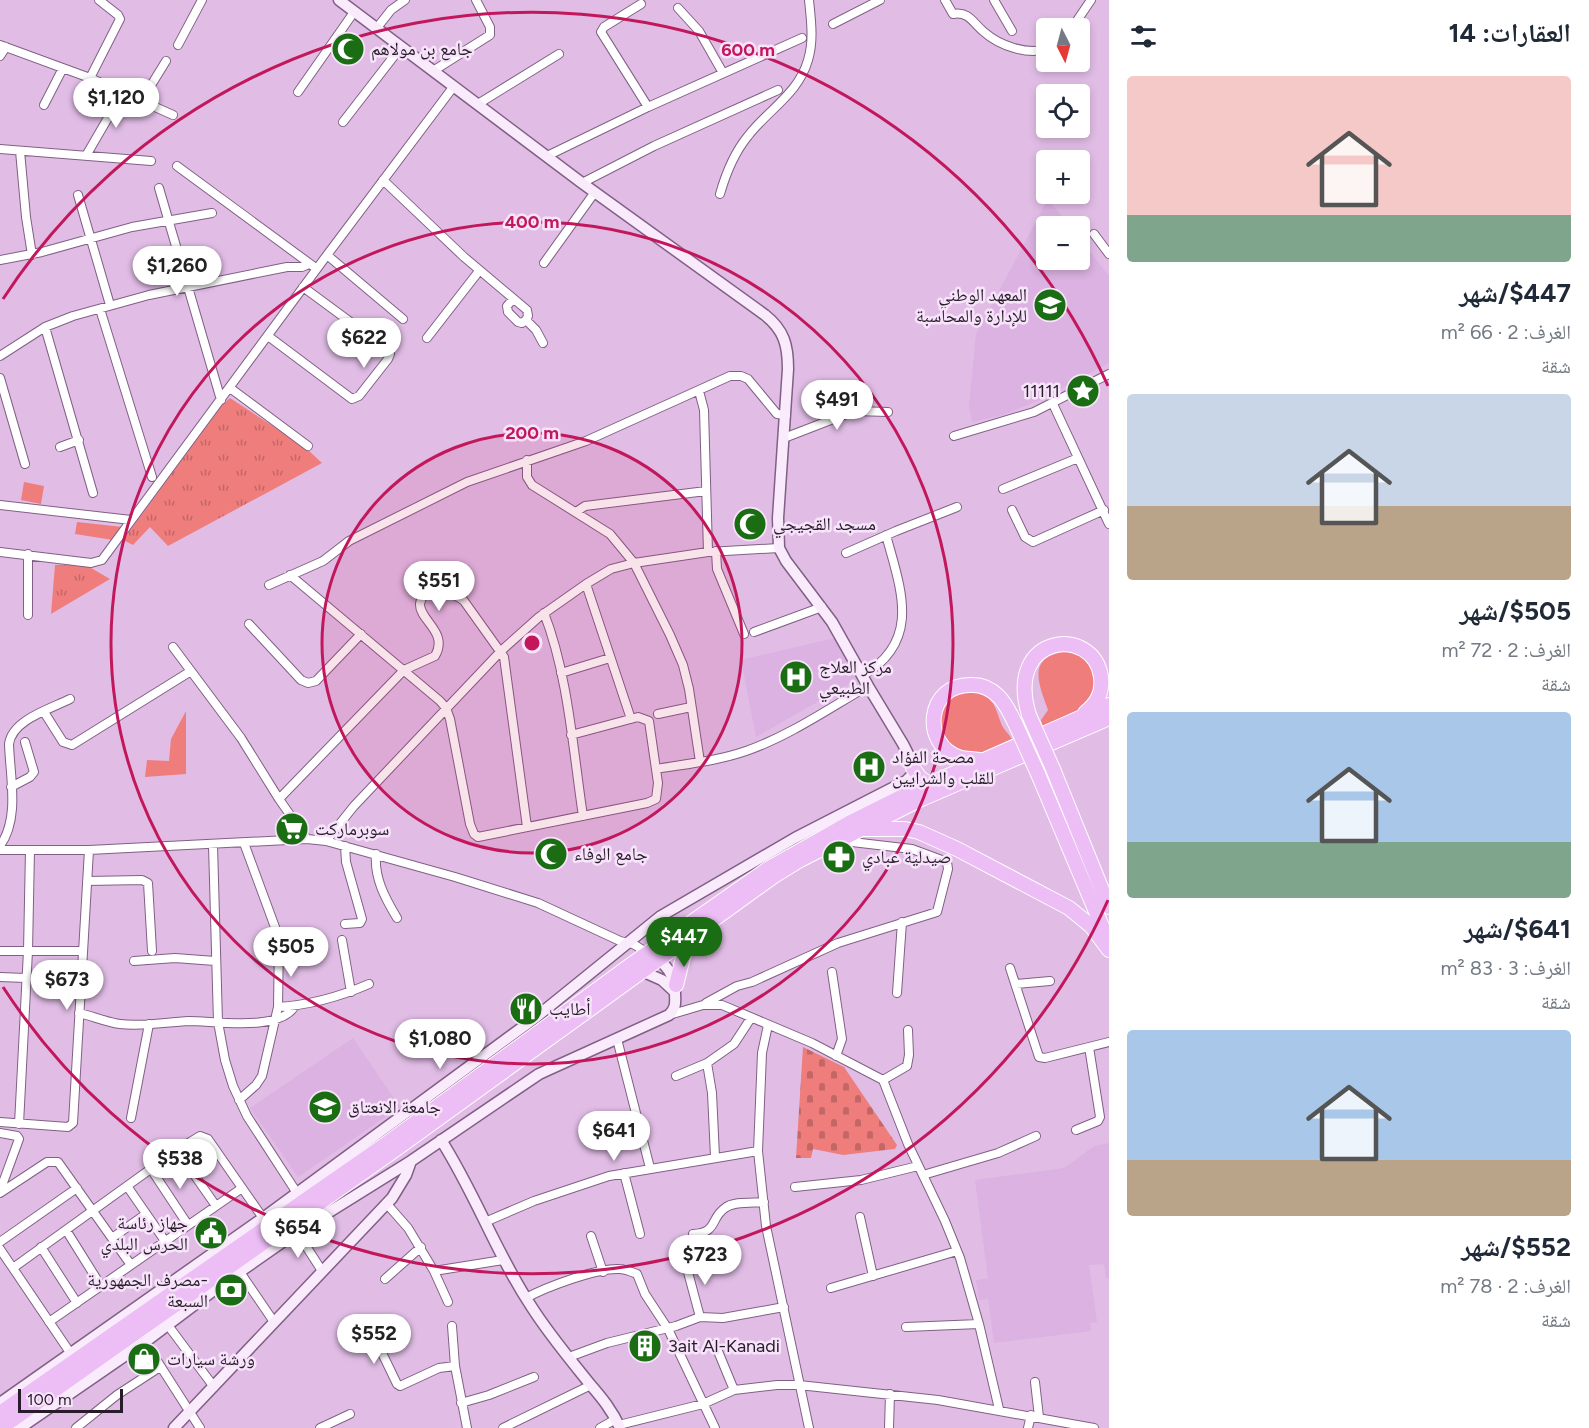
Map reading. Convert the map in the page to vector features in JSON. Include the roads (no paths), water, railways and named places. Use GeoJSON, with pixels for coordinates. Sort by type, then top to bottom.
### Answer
{"type":"FeatureCollection","features":[{"type":"Feature","properties":{"kind":"highway"},"geometry":{"type":"LineString","coordinates":[[1080,717],[1098,699],[1102,686],[1100,670],[1093,658],[1083,650],[1064,644],[1038,653],[1028,666],[1024,679],[1024,695],[1029,715],[1109,907]]}},
{"type":"Feature","properties":{"kind":"highway"},"geometry":{"type":"LineString","coordinates":[[981,760],[960,758],[943,747],[939,741],[934,725],[934,715],[938,702],[945,692],[953,687],[966,684],[979,685],[989,689],[1005,705],[1038,774],[1109,943]]}},
{"type":"Feature","properties":{"kind":"highway"},"geometry":{"type":"LineString","coordinates":[[653,956],[793,853],[849,823],[981,760],[1109,705]]}},
{"type":"Feature","properties":{"kind":"highway"},"geometry":{"type":"LineString","coordinates":[[0,1413],[230,1247],[390,1141],[628,954],[653,956],[688,938],[800,860],[917,801],[1109,718]]}},
{"type":"Feature","properties":{"kind":"highway"},"geometry":{"type":"LineString","coordinates":[[913,768],[920,778],[930,784]]}},
{"type":"Feature","properties":{"kind":"highway"},"geometry":{"type":"LineString","coordinates":[[854,832],[905,829],[919,832],[957,849],[1069,908],[1090,926],[1109,950]]}},
{"type":"Feature","properties":{"kind":"highway"},"geometry":{"type":"LineString","coordinates":[[675,989],[688,938]]}},
{"type":"Feature","properties":{"kind":"highway"},"geometry":{"type":"LineString","coordinates":[[1,1428],[399,1147],[628,954]]}},
{"type":"Feature","properties":{"kind":"street"},"geometry":{"type":"LineString","coordinates":[[90,78],[120,19],[99,0]]}},
{"type":"Feature","properties":{"kind":"street"},"geometry":{"type":"LineString","coordinates":[[178,45],[202,0]]}},
{"type":"Feature","properties":{"kind":"street"},"geometry":{"type":"LineString","coordinates":[[230,1247],[263,1218],[535,1018],[628,954],[661,916],[751,864],[906,781],[912,774],[913,768],[903,744],[822,607],[786,561],[779,548],[778,518],[788,356],[784,336],[779,328],[765,315],[582,183],[339,0]]}},
{"type":"Feature","properties":{"kind":"street"},"geometry":{"type":"LineString","coordinates":[[376,28],[391,10],[405,0]]}},
{"type":"Feature","properties":{"kind":"street"},"geometry":{"type":"LineString","coordinates":[[434,71],[490,35],[490,27],[476,0]]}},
{"type":"Feature","properties":{"kind":"street"},"geometry":{"type":"LineString","coordinates":[[720,194],[730,163],[748,136],[789,93],[804,72],[812,45],[809,0]]}},
{"type":"Feature","properties":{"kind":"street"},"geometry":{"type":"LineString","coordinates":[[833,24],[880,0]]}},
{"type":"Feature","properties":{"kind":"street"},"geometry":{"type":"LineString","coordinates":[[945,0],[953,14],[960,13],[969,16],[984,33],[1027,51],[1036,50]]}},
{"type":"Feature","properties":{"kind":"street"},"geometry":{"type":"LineString","coordinates":[[994,0],[1012,30]]}},
{"type":"Feature","properties":{"kind":"street"},"geometry":{"type":"LineString","coordinates":[[1079,18],[1091,0]]}},
{"type":"Feature","properties":{"kind":"street"},"geometry":{"type":"LineString","coordinates":[[641,4],[601,30],[648,107]]}},
{"type":"Feature","properties":{"kind":"street"},"geometry":{"type":"LineString","coordinates":[[678,8],[699,31],[723,73]]}},
{"type":"Feature","properties":{"kind":"street"},"geometry":{"type":"LineString","coordinates":[[298,92],[354,12]]}},
{"type":"Feature","properties":{"kind":"street"},"geometry":{"type":"LineString","coordinates":[[547,156],[648,107],[802,38]]}},
{"type":"Feature","properties":{"kind":"street"},"geometry":{"type":"LineString","coordinates":[[0,56],[3,46],[90,78],[173,115]]}},
{"type":"Feature","properties":{"kind":"street"},"geometry":{"type":"LineString","coordinates":[[343,122],[401,47]]}},
{"type":"Feature","properties":{"kind":"street"},"geometry":{"type":"LineString","coordinates":[[478,104],[559,54]]}},
{"type":"Feature","properties":{"kind":"street"},"geometry":{"type":"LineString","coordinates":[[142,100],[166,61]]}},
{"type":"Feature","properties":{"kind":"street"},"geometry":{"type":"LineString","coordinates":[[44,105],[63,68]]}},
{"type":"Feature","properties":{"kind":"street"},"geometry":{"type":"LineString","coordinates":[[0,552],[98,562],[102,560],[268,336],[303,287],[313,266],[327,255],[454,86]]}},
{"type":"Feature","properties":{"kind":"street"},"geometry":{"type":"LineString","coordinates":[[582,183],[654,146],[778,90]]}},
{"type":"Feature","properties":{"kind":"street"},"geometry":{"type":"LineString","coordinates":[[87,154],[123,92]]}},
{"type":"Feature","properties":{"kind":"street"},"geometry":{"type":"LineString","coordinates":[[0,148],[151,161]]}},
{"type":"Feature","properties":{"kind":"street"},"geometry":{"type":"LineString","coordinates":[[20,151],[24,198],[33,255]]}},
{"type":"Feature","properties":{"kind":"street"},"geometry":{"type":"LineString","coordinates":[[177,166],[313,266]]}},
{"type":"Feature","properties":{"kind":"street"},"geometry":{"type":"LineString","coordinates":[[383,180],[479,271],[527,310],[528,316],[522,323],[508,312],[507,306],[513,299]]}},
{"type":"Feature","properties":{"kind":"street"},"geometry":{"type":"LineString","coordinates":[[159,188],[221,400]]}},
{"type":"Feature","properties":{"kind":"street"},"geometry":{"type":"LineString","coordinates":[[544,263],[595,192]]}},
{"type":"Feature","properties":{"kind":"street"},"geometry":{"type":"LineString","coordinates":[[78,195],[110,305]]}},
{"type":"Feature","properties":{"kind":"street"},"geometry":{"type":"LineString","coordinates":[[0,260],[33,255],[90,238],[212,213]]}},
{"type":"Feature","properties":{"kind":"street"},"geometry":{"type":"LineString","coordinates":[[1094,234],[1109,254]]}},
{"type":"Feature","properties":{"kind":"street"},"geometry":{"type":"LineString","coordinates":[[327,255],[403,319]]}},
{"type":"Feature","properties":{"kind":"street"},"geometry":{"type":"LineString","coordinates":[[0,356],[45,327],[110,305],[286,267],[313,266]]}},
{"type":"Feature","properties":{"kind":"street"},"geometry":{"type":"LineString","coordinates":[[427,338],[479,271]]}},
{"type":"Feature","properties":{"kind":"street"},"geometry":{"type":"LineString","coordinates":[[268,336],[352,399],[358,396],[388,359],[390,354],[387,349],[303,287]]}},
{"type":"Feature","properties":{"kind":"street"},"geometry":{"type":"LineString","coordinates":[[100,309],[152,477]]}},
{"type":"Feature","properties":{"kind":"street"},"geometry":{"type":"LineString","coordinates":[[526,320],[536,330],[543,343]]}},
{"type":"Feature","properties":{"kind":"street"},"geometry":{"type":"LineString","coordinates":[[45,327],[93,493]]}},
{"type":"Feature","properties":{"kind":"street"},"geometry":{"type":"LineString","coordinates":[[954,436],[1019,417],[1053,404],[1109,374]]}},
{"type":"Feature","properties":{"kind":"street"},"geometry":{"type":"LineString","coordinates":[[269,585],[323,561],[348,541],[467,482],[585,441],[730,376],[741,376],[748,379],[777,414],[786,415]]}},
{"type":"Feature","properties":{"kind":"street"},"geometry":{"type":"LineString","coordinates":[[0,378],[25,464]]}},
{"type":"Feature","properties":{"kind":"street"},"geometry":{"type":"LineString","coordinates":[[230,388],[308,446]]}},
{"type":"Feature","properties":{"kind":"street"},"geometry":{"type":"LineString","coordinates":[[699,391],[704,410],[706,491],[712,552],[744,634]]}},
{"type":"Feature","properties":{"kind":"street"},"geometry":{"type":"LineString","coordinates":[[1053,404],[1109,524]]}},
{"type":"Feature","properties":{"kind":"street"},"geometry":{"type":"LineString","coordinates":[[784,438],[854,411],[888,412]]}},
{"type":"Feature","properties":{"kind":"street"},"geometry":{"type":"LineString","coordinates":[[60,447],[79,440]]}},
{"type":"Feature","properties":{"kind":"street"},"geometry":{"type":"LineString","coordinates":[[1003,489],[1078,458]]}},
{"type":"Feature","properties":{"kind":"street"},"geometry":{"type":"LineString","coordinates":[[527,460],[529,483],[610,534],[634,563],[679,655],[687,677],[700,762]]}},
{"type":"Feature","properties":{"kind":"street"},"geometry":{"type":"LineString","coordinates":[[576,512],[585,506],[706,491]]}},
{"type":"Feature","properties":{"kind":"street"},"geometry":{"type":"LineString","coordinates":[[0,505],[131,520]]}},
{"type":"Feature","properties":{"kind":"street"},"geometry":{"type":"LineString","coordinates":[[846,553],[957,507]]}},
{"type":"Feature","properties":{"kind":"street"},"geometry":{"type":"LineString","coordinates":[[1012,510],[1025,537],[1033,542],[1104,510]]}},
{"type":"Feature","properties":{"kind":"street"},"geometry":{"type":"LineString","coordinates":[[862,676],[884,661],[897,640],[901,624],[902,595],[886,535]]}},
{"type":"Feature","properties":{"kind":"street"},"geometry":{"type":"LineString","coordinates":[[326,841],[344,817],[501,651],[544,613],[585,584],[611,569],[634,563],[712,552],[779,548]]}},
{"type":"Feature","properties":{"kind":"street"},"geometry":{"type":"LineString","coordinates":[[28,554],[28,615]]}},
{"type":"Feature","properties":{"kind":"street"},"geometry":{"type":"LineString","coordinates":[[290,575],[446,708],[470,824],[474,834],[478,837],[647,803],[656,799],[658,789],[651,724],[644,718],[631,719],[571,735]]}},
{"type":"Feature","properties":{"kind":"street"},"geometry":{"type":"LineString","coordinates":[[585,584],[631,719]]}},
{"type":"Feature","properties":{"kind":"street"},"geometry":{"type":"LineString","coordinates":[[279,799],[404,670],[431,659],[437,652],[436,633],[420,604],[424,596],[438,591],[452,593],[464,601],[504,657],[527,827]]}},
{"type":"Feature","properties":{"kind":"street"},"geometry":{"type":"LineString","coordinates":[[754,632],[822,607]]}},
{"type":"Feature","properties":{"kind":"street"},"geometry":{"type":"LineString","coordinates":[[544,613],[553,638],[561,673],[583,816]]}},
{"type":"Feature","properties":{"kind":"street"},"geometry":{"type":"LineString","coordinates":[[249,624],[301,680],[308,683],[315,681],[361,634]]}},
{"type":"Feature","properties":{"kind":"street"},"geometry":{"type":"LineString","coordinates":[[174,647],[241,738],[307,839]]}},
{"type":"Feature","properties":{"kind":"street"},"geometry":{"type":"LineString","coordinates":[[561,673],[610,657]]}},
{"type":"Feature","properties":{"kind":"street"},"geometry":{"type":"LineString","coordinates":[[44,712],[63,742],[72,745],[191,671]]}},
{"type":"Feature","properties":{"kind":"street"},"geometry":{"type":"LineString","coordinates":[[656,769],[747,751],[774,739],[867,686]]}},
{"type":"Feature","properties":{"kind":"street"},"geometry":{"type":"LineString","coordinates":[[70,699],[21,724],[12,733],[9,744],[10,829],[0,848],[89,850],[307,839],[326,841],[538,903],[628,954],[675,989]]}},
{"type":"Feature","properties":{"kind":"street"},"geometry":{"type":"LineString","coordinates":[[658,714],[691,707]]}},
{"type":"Feature","properties":{"kind":"street"},"geometry":{"type":"LineString","coordinates":[[11,787],[30,777],[34,772],[25,742]]}},
{"type":"Feature","properties":{"kind":"street"},"geometry":{"type":"LineString","coordinates":[[20,1428],[145,1342],[297,1232],[411,1161],[539,1074],[669,1015],[703,1005],[737,986],[752,982],[838,943],[937,912],[948,869],[947,862],[912,849],[852,842],[854,832]]}},
{"type":"Feature","properties":{"kind":"street"},"geometry":{"type":"LineString","coordinates":[[239,1100],[256,1085],[262,1076],[278,1007],[278,933],[244,843]]}},
{"type":"Feature","properties":{"kind":"street"},"geometry":{"type":"LineString","coordinates":[[213,845],[218,1022],[228,1074],[239,1100],[268,1151],[297,1193]]}},
{"type":"Feature","properties":{"kind":"street"},"geometry":{"type":"LineString","coordinates":[[345,846],[346,862],[362,919],[360,923],[345,924]]}},
{"type":"Feature","properties":{"kind":"street"},"geometry":{"type":"LineString","coordinates":[[19,1124],[28,951],[30,850]]}},
{"type":"Feature","properties":{"kind":"street"},"geometry":{"type":"LineString","coordinates":[[0,1122],[68,1127],[73,1123],[89,850]]}},
{"type":"Feature","properties":{"kind":"street"},"geometry":{"type":"LineString","coordinates":[[376,854],[378,881],[397,918]]}},
{"type":"Feature","properties":{"kind":"street"},"geometry":{"type":"LineString","coordinates":[[87,881],[142,880],[148,883],[152,951]]}},
{"type":"Feature","properties":{"kind":"street"},"geometry":{"type":"LineString","coordinates":[[897,993],[902,922]]}},
{"type":"Feature","properties":{"kind":"street"},"geometry":{"type":"LineString","coordinates":[[342,940],[351,992]]}},
{"type":"Feature","properties":{"kind":"street"},"geometry":{"type":"LineString","coordinates":[[0,951],[83,951]]}},
{"type":"Feature","properties":{"kind":"street"},"geometry":{"type":"LineString","coordinates":[[628,954],[653,956],[669,970],[675,989],[675,1005],[669,1015]]}},
{"type":"Feature","properties":{"kind":"street"},"geometry":{"type":"LineString","coordinates":[[134,961],[175,958],[215,961]]}},
{"type":"Feature","properties":{"kind":"street"},"geometry":{"type":"LineString","coordinates":[[1010,968],[1039,1057],[1045,1058],[1109,1042]]}},
{"type":"Feature","properties":{"kind":"street"},"geometry":{"type":"LineString","coordinates":[[832,972],[842,1039],[836,1056]]}},
{"type":"Feature","properties":{"kind":"street"},"geometry":{"type":"LineString","coordinates":[[0,977],[26,978]]}},
{"type":"Feature","properties":{"kind":"street"},"geometry":{"type":"LineString","coordinates":[[1016,984],[1050,981]]}},
{"type":"Feature","properties":{"kind":"street"},"geometry":{"type":"LineString","coordinates":[[278,1007],[318,1003],[369,984]]}},
{"type":"Feature","properties":{"kind":"street"},"geometry":{"type":"LineString","coordinates":[[703,1005],[723,1005],[812,1043],[883,1080],[918,1166],[957,1251],[979,1324],[999,1409]]}},
{"type":"Feature","properties":{"kind":"street"},"geometry":{"type":"LineString","coordinates":[[79,1013],[120,1024],[187,1021],[239,1024],[286,1016],[295,1006]]}},
{"type":"Feature","properties":{"kind":"street"},"geometry":{"type":"LineString","coordinates":[[676,1076],[707,1063],[734,1044],[751,1018]]}},
{"type":"Feature","properties":{"kind":"street"},"geometry":{"type":"LineString","coordinates":[[131,1118],[149,1024]]}},
{"type":"Feature","properties":{"kind":"street"},"geometry":{"type":"LineString","coordinates":[[768,1025],[762,1053],[758,1151],[768,1235],[809,1428]]}},
{"type":"Feature","properties":{"kind":"street"},"geometry":{"type":"LineString","coordinates":[[883,1080],[907,1066],[908,1030]]}},
{"type":"Feature","properties":{"kind":"street"},"geometry":{"type":"LineString","coordinates":[[617,1039],[650,1168]]}},
{"type":"Feature","properties":{"kind":"street"},"geometry":{"type":"LineString","coordinates":[[1076,1130],[1098,1121],[1100,1117],[1089,1047]]}},
{"type":"Feature","properties":{"kind":"street"},"geometry":{"type":"LineString","coordinates":[[707,1063],[712,1093],[715,1157]]}},
{"type":"Feature","properties":{"kind":"street"},"geometry":{"type":"LineString","coordinates":[[0,1133],[18,1136],[19,1139],[0,1192]]}},
{"type":"Feature","properties":{"kind":"street"},"geometry":{"type":"LineString","coordinates":[[923,1175],[998,1153],[1036,1136]]}},
{"type":"Feature","properties":{"kind":"street"},"geometry":{"type":"LineString","coordinates":[[13,1268],[197,1137],[206,1137],[263,1218]]}},
{"type":"Feature","properties":{"kind":"street"},"geometry":{"type":"LineString","coordinates":[[441,1140],[460,1172],[503,1260],[526,1298],[569,1357],[601,1395],[619,1424]]}},
{"type":"Feature","properties":{"kind":"street"},"geometry":{"type":"LineString","coordinates":[[177,1150],[216,1206]]}},
{"type":"Feature","properties":{"kind":"street"},"geometry":{"type":"LineString","coordinates":[[485,1222],[570,1188],[624,1173],[758,1151]]}},
{"type":"Feature","properties":{"kind":"street"},"geometry":{"type":"LineString","coordinates":[[0,1192],[51,1161],[61,1164],[130,1265]]}},
{"type":"Feature","properties":{"kind":"street"},"geometry":{"type":"LineString","coordinates":[[174,1428],[386,1203],[398,1188],[411,1161]]}},
{"type":"Feature","properties":{"kind":"street"},"geometry":{"type":"LineString","coordinates":[[795,1187],[861,1180],[918,1166]]}},
{"type":"Feature","properties":{"kind":"street"},"geometry":{"type":"LineString","coordinates":[[151,1168],[188,1225]]}},
{"type":"Feature","properties":{"kind":"street"},"geometry":{"type":"LineString","coordinates":[[624,1173],[640,1234]]}},
{"type":"Feature","properties":{"kind":"street"},"geometry":{"type":"LineString","coordinates":[[127,1186],[165,1241]]}},
{"type":"Feature","properties":{"kind":"street"},"geometry":{"type":"LineString","coordinates":[[0,1242],[77,1188]]}},
{"type":"Feature","properties":{"kind":"street"},"geometry":{"type":"LineString","coordinates":[[49,1322],[242,1188]]}},
{"type":"Feature","properties":{"kind":"street"},"geometry":{"type":"LineString","coordinates":[[693,1234],[707,1232],[713,1227],[720,1213],[728,1206],[764,1202]]}},
{"type":"Feature","properties":{"kind":"street"},"geometry":{"type":"LineString","coordinates":[[386,1203],[408,1227],[421,1247],[448,1302]]}},
{"type":"Feature","properties":{"kind":"street"},"geometry":{"type":"LineString","coordinates":[[112,1238],[146,1214]]}},
{"type":"Feature","properties":{"kind":"street"},"geometry":{"type":"LineString","coordinates":[[860,1217],[873,1276]]}},
{"type":"Feature","properties":{"kind":"street"},"geometry":{"type":"LineString","coordinates":[[66,1230],[101,1286]]}},
{"type":"Feature","properties":{"kind":"street"},"geometry":{"type":"LineString","coordinates":[[297,1232],[322,1271]]}},
{"type":"Feature","properties":{"kind":"street"},"geometry":{"type":"LineString","coordinates":[[591,1236],[603,1272]]}},
{"type":"Feature","properties":{"kind":"street"},"geometry":{"type":"LineString","coordinates":[[384,1279],[421,1247]]}},
{"type":"Feature","properties":{"kind":"street"},"geometry":{"type":"LineString","coordinates":[[41,1248],[77,1303]]}},
{"type":"Feature","properties":{"kind":"street"},"geometry":{"type":"LineString","coordinates":[[0,1250],[71,1354]]}},
{"type":"Feature","properties":{"kind":"street"},"geometry":{"type":"LineString","coordinates":[[831,1288],[957,1251]]}},
{"type":"Feature","properties":{"kind":"street"},"geometry":{"type":"LineString","coordinates":[[434,1271],[503,1260]]}},
{"type":"Feature","properties":{"kind":"street"},"geometry":{"type":"LineString","coordinates":[[686,1261],[700,1317]]}},
{"type":"Feature","properties":{"kind":"street"},"geometry":{"type":"LineString","coordinates":[[526,1298],[552,1285],[603,1272],[622,1269],[637,1274],[645,1294],[668,1329],[715,1428]]}},
{"type":"Feature","properties":{"kind":"street"},"geometry":{"type":"LineString","coordinates":[[240,1272],[274,1322]]}},
{"type":"Feature","properties":{"kind":"street"},"geometry":{"type":"LineString","coordinates":[[0,1403],[193,1273]]}},
{"type":"Feature","properties":{"kind":"street"},"geometry":{"type":"LineString","coordinates":[[569,1357],[607,1343],[668,1329],[700,1317],[723,1318],[784,1307]]}},
{"type":"Feature","properties":{"kind":"street"},"geometry":{"type":"LineString","coordinates":[[167,1324],[214,1387]]}},
{"type":"Feature","properties":{"kind":"street"},"geometry":{"type":"LineString","coordinates":[[906,1327],[979,1324]]}},
{"type":"Feature","properties":{"kind":"street"},"geometry":{"type":"LineString","coordinates":[[369,1326],[400,1386],[439,1368],[456,1366]]}},
{"type":"Feature","properties":{"kind":"street"},"geometry":{"type":"LineString","coordinates":[[452,1326],[466,1428]]}},
{"type":"Feature","properties":{"kind":"street"},"geometry":{"type":"LineString","coordinates":[[145,1342],[200,1428]]}},
{"type":"Feature","properties":{"kind":"street"},"geometry":{"type":"LineString","coordinates":[[715,1344],[734,1390]]}},
{"type":"Feature","properties":{"kind":"street"},"geometry":{"type":"LineString","coordinates":[[76,1428],[117,1395],[160,1366]]}},
{"type":"Feature","properties":{"kind":"street"},"geometry":{"type":"LineString","coordinates":[[461,1404],[534,1377]]}},
{"type":"Feature","properties":{"kind":"street"},"geometry":{"type":"LineString","coordinates":[[1028,1428],[1035,1416],[1035,1382]]}},
{"type":"Feature","properties":{"kind":"street"},"geometry":{"type":"LineString","coordinates":[[503,1428],[591,1385]]}},
{"type":"Feature","properties":{"kind":"street"},"geometry":{"type":"LineString","coordinates":[[600,1428],[703,1404],[734,1390],[799,1385],[890,1394],[999,1409],[1094,1428]]}},
{"type":"Feature","properties":{"kind":"street"},"geometry":{"type":"LineString","coordinates":[[889,1428],[890,1394]]}},
{"type":"Feature","properties":{"kind":"street"},"geometry":{"type":"LineString","coordinates":[[320,1428],[350,1414]]}},
{"type":"Feature","properties":{"kind":"place","name":"جامع بن مولاهم"},"geometry":{"type":"Point","coordinates":[348,49]}},
{"type":"Feature","properties":{"kind":"place","name":"المعهد الوطني للإدارة والمحاسبة"},"geometry":{"type":"Point","coordinates":[1050,305]}},
{"type":"Feature","properties":{"kind":"place","name":"11111"},"geometry":{"type":"Point","coordinates":[1083,391]}},
{"type":"Feature","properties":{"kind":"place","name":"مسجد القجيجي"},"geometry":{"type":"Point","coordinates":[750,524]}},
{"type":"Feature","properties":{"kind":"place","name":"مركز العلاج الطبيعي"},"geometry":{"type":"Point","coordinates":[796,677]}},
{"type":"Feature","properties":{"kind":"place","name":"مصحة الفؤاد للقلب والشرايين"},"geometry":{"type":"Point","coordinates":[869,767]}},
{"type":"Feature","properties":{"kind":"place","name":"سوبرماركت"},"geometry":{"type":"Point","coordinates":[292,829]}},
{"type":"Feature","properties":{"kind":"place","name":"جامع الوفاء"},"geometry":{"type":"Point","coordinates":[551,854]}},
{"type":"Feature","properties":{"kind":"place","name":"صيدلية عبادي"},"geometry":{"type":"Point","coordinates":[839,857]}},
{"type":"Feature","properties":{"kind":"place","name":"أطايب"},"geometry":{"type":"Point","coordinates":[526,1009]}},
{"type":"Feature","properties":{"kind":"place","name":"جامعة الانعتاق"},"geometry":{"type":"Point","coordinates":[325,1107]}},
{"type":"Feature","properties":{"kind":"place","name":"جهاز رئاسة الحرس البلدي"},"geometry":{"type":"Point","coordinates":[211,1233]}},
{"type":"Feature","properties":{"kind":"place","name":"مصرف الجمهورية- السبعة"},"geometry":{"type":"Point","coordinates":[231,1290]}},
{"type":"Feature","properties":{"kind":"place","name":"3ait Al-Kanadi"},"geometry":{"type":"Point","coordinates":[645,1346]}},
{"type":"Feature","properties":{"kind":"place","name":"ورشة سيارات"},"geometry":{"type":"Point","coordinates":[144,1359]}}]}
